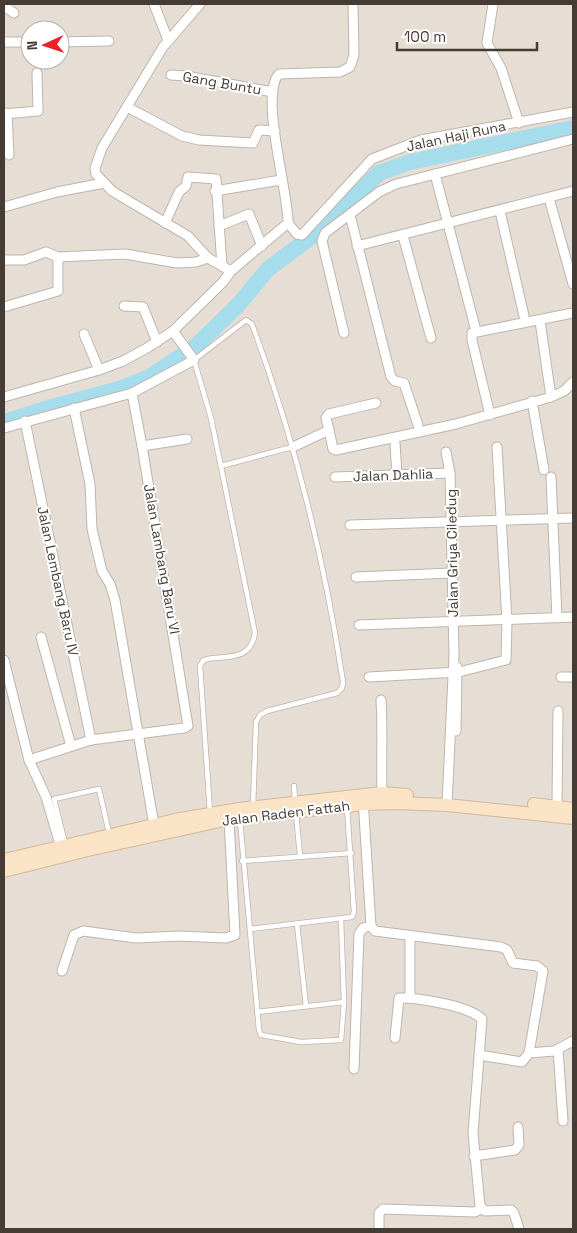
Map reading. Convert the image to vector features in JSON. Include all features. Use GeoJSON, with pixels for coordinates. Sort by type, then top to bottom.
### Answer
{"type":"FeatureCollection","features":[{"type":"Feature","properties":{"kind":"main road","name":"Jalan Raden Fattah"},"geometry":{"type":"LineString","coordinates":[[295,808],[347,806],[382,793],[573,818]]}},
{"type":"Feature","properties":{"kind":"main road","name":"Jalan Raden Fattah"},"geometry":{"type":"LineString","coordinates":[[111,839],[154,824],[363,800],[396,803],[449,801],[557,806],[573,809]]}},
{"type":"Feature","properties":{"kind":"main road","name":"Jalan Raden Fattah"},"geometry":{"type":"LineString","coordinates":[[4,860],[64,850],[211,818]]}},
{"type":"Feature","properties":{"kind":"main road","name":"Jalan Raden Fattah"},"geometry":{"type":"LineString","coordinates":[[4,871],[64,850]]}},
{"type":"Feature","properties":{"kind":"street"},"geometry":{"type":"LineString","coordinates":[[154,4],[168,40]]}},
{"type":"Feature","properties":{"kind":"street"},"geometry":{"type":"LineString","coordinates":[[200,4],[168,40],[102,148],[95,164],[96,174],[120,197],[188,236],[208,258],[230,271]]}},
{"type":"Feature","properties":{"kind":"street"},"geometry":{"type":"LineString","coordinates":[[4,397],[99,370],[123,361],[157,342],[173,331],[224,282],[230,271],[288,224],[288,211],[281,180],[275,131],[273,92],[275,79],[279,74],[340,72],[350,67],[354,55],[353,4]]}},
{"type":"Feature","properties":{"kind":"street"},"geometry":{"type":"LineString","coordinates":[[492,4],[488,43],[501,68],[519,123]]}},
{"type":"Feature","properties":{"kind":"street"},"geometry":{"type":"LineString","coordinates":[[4,6],[14,13]]}},
{"type":"Feature","properties":{"kind":"street"},"geometry":{"type":"LineString","coordinates":[[70,42],[109,41]]}},
{"type":"Feature","properties":{"kind":"street"},"geometry":{"type":"LineString","coordinates":[[4,42],[20,42]]}},
{"type":"Feature","properties":{"kind":"street"},"geometry":{"type":"LineString","coordinates":[[9,155],[5,114],[38,111],[37,73]]}},
{"type":"Feature","properties":{"kind":"street","name":"Gang Buntu"},"geometry":{"type":"LineString","coordinates":[[171,75],[273,92]]}},
{"type":"Feature","properties":{"kind":"street"},"geometry":{"type":"LineString","coordinates":[[128,107],[166,129],[199,140],[253,143],[259,130],[275,131]]}},
{"type":"Feature","properties":{"kind":"street","name":"Jalan Haji Runa"},"geometry":{"type":"LineString","coordinates":[[288,224],[297,234],[302,235],[372,159],[394,149],[421,140],[573,112]]}},
{"type":"Feature","properties":{"kind":"street"},"geometry":{"type":"LineString","coordinates":[[344,333],[322,237],[388,187],[573,140]]}},
{"type":"Feature","properties":{"kind":"street"},"geometry":{"type":"LineString","coordinates":[[435,174],[475,327]]}},
{"type":"Feature","properties":{"kind":"street"},"geometry":{"type":"LineString","coordinates":[[165,223],[179,192],[186,186],[188,178],[216,178],[222,266]]}},
{"type":"Feature","properties":{"kind":"street"},"geometry":{"type":"LineString","coordinates":[[216,191],[281,180]]}},
{"type":"Feature","properties":{"kind":"street"},"geometry":{"type":"LineString","coordinates":[[4,207],[57,192],[104,183]]}},
{"type":"Feature","properties":{"kind":"street"},"geometry":{"type":"LineString","coordinates":[[357,246],[403,236],[573,191]]}},
{"type":"Feature","properties":{"kind":"street"},"geometry":{"type":"LineString","coordinates":[[549,198],[573,284]]}},
{"type":"Feature","properties":{"kind":"street"},"geometry":{"type":"LineString","coordinates":[[500,211],[524,316]]}},
{"type":"Feature","properties":{"kind":"street"},"geometry":{"type":"LineString","coordinates":[[219,226],[249,214],[262,246]]}},
{"type":"Feature","properties":{"kind":"street"},"geometry":{"type":"LineString","coordinates":[[350,215],[391,377],[394,381],[404,383],[418,425]]}},
{"type":"Feature","properties":{"kind":"street"},"geometry":{"type":"LineString","coordinates":[[403,236],[431,338]]}},
{"type":"Feature","properties":{"kind":"street"},"geometry":{"type":"LineString","coordinates":[[4,260],[24,260],[40,253],[58,257],[125,254],[177,263],[196,262],[208,258]]}},
{"type":"Feature","properties":{"kind":"street"},"geometry":{"type":"LineString","coordinates":[[4,307],[58,291],[58,257]]}},
{"type":"Feature","properties":{"kind":"street"},"geometry":{"type":"LineString","coordinates":[[124,306],[143,306],[157,342]]}},
{"type":"Feature","properties":{"kind":"street"},"geometry":{"type":"LineString","coordinates":[[490,415],[471,334],[490,328],[573,313]]}},
{"type":"Feature","properties":{"kind":"street"},"geometry":{"type":"LineString","coordinates":[[540,320],[550,396]]}},
{"type":"Feature","properties":{"kind":"street"},"geometry":{"type":"LineString","coordinates":[[4,428],[132,393],[193,358],[173,331]]}},
{"type":"Feature","properties":{"kind":"street"},"geometry":{"type":"LineString","coordinates":[[84,334],[99,370]]}},
{"type":"Feature","properties":{"kind":"street"},"geometry":{"type":"LineString","coordinates":[[376,403],[329,414],[326,418],[333,449],[336,450],[490,415],[564,391],[573,382]]}},
{"type":"Feature","properties":{"kind":"street","name":"Jalan Lambang Baru VI"},"geometry":{"type":"LineString","coordinates":[[132,393],[188,726],[138,734]]}},
{"type":"Feature","properties":{"kind":"street"},"geometry":{"type":"LineString","coordinates":[[532,401],[544,470]]}},
{"type":"Feature","properties":{"kind":"street"},"geometry":{"type":"LineString","coordinates":[[74,408],[90,484],[92,529],[102,570],[115,600],[154,824]]}},
{"type":"Feature","properties":{"kind":"street","name":"Jalan Lembang Baru IV"},"geometry":{"type":"LineString","coordinates":[[25,421],[91,740]]}},
{"type":"Feature","properties":{"kind":"street"},"geometry":{"type":"LineString","coordinates":[[293,446],[328,430]]}},
{"type":"Feature","properties":{"kind":"street"},"geometry":{"type":"LineString","coordinates":[[142,446],[187,439]]}},
{"type":"Feature","properties":{"kind":"street"},"geometry":{"type":"LineString","coordinates":[[394,443],[396,475]]}},
{"type":"Feature","properties":{"kind":"street"},"geometry":{"type":"LineString","coordinates":[[369,676],[455,672],[506,660],[507,621],[497,446]]}},
{"type":"Feature","properties":{"kind":"street","name":"Jalan Griya Ciledug"},"geometry":{"type":"LineString","coordinates":[[446,452],[450,473],[455,672],[449,801]]}},
{"type":"Feature","properties":{"kind":"street","name":"Jalan Dahlia"},"geometry":{"type":"LineString","coordinates":[[335,477],[450,473]]}},
{"type":"Feature","properties":{"kind":"street"},"geometry":{"type":"LineString","coordinates":[[551,477],[557,618]]}},
{"type":"Feature","properties":{"kind":"street"},"geometry":{"type":"LineString","coordinates":[[350,526],[573,518]]}},
{"type":"Feature","properties":{"kind":"street"},"geometry":{"type":"LineString","coordinates":[[356,577],[452,573]]}},
{"type":"Feature","properties":{"kind":"street"},"geometry":{"type":"LineString","coordinates":[[359,625],[507,621],[573,617]]}},
{"type":"Feature","properties":{"kind":"street"},"geometry":{"type":"LineString","coordinates":[[41,637],[71,746]]}},
{"type":"Feature","properties":{"kind":"street"},"geometry":{"type":"LineString","coordinates":[[4,660],[29,760],[46,797],[64,850]]}},
{"type":"Feature","properties":{"kind":"street"},"geometry":{"type":"LineString","coordinates":[[561,677],[573,677]]}},
{"type":"Feature","properties":{"kind":"street"},"geometry":{"type":"LineString","coordinates":[[381,700],[384,741],[381,751],[382,793]]}},
{"type":"Feature","properties":{"kind":"street"},"geometry":{"type":"LineString","coordinates":[[557,806],[558,711]]}},
{"type":"Feature","properties":{"kind":"street"},"geometry":{"type":"LineString","coordinates":[[29,760],[91,740],[138,734]]}},
{"type":"Feature","properties":{"kind":"street"},"geometry":{"type":"LineString","coordinates":[[363,800],[371,926],[379,933],[501,947],[507,950],[513,963],[541,967],[543,971],[529,1053],[522,1062],[479,1055]]}},
{"type":"Feature","properties":{"kind":"street"},"geometry":{"type":"LineString","coordinates":[[62,971],[74,935],[83,930],[136,938],[179,936],[226,938],[235,935],[236,815]]}},
{"type":"Feature","properties":{"kind":"street"},"geometry":{"type":"LineString","coordinates":[[354,1069],[359,934],[363,928],[371,926]]}},
{"type":"Feature","properties":{"kind":"street"},"geometry":{"type":"LineString","coordinates":[[410,936],[410,998]]}},
{"type":"Feature","properties":{"kind":"street"},"geometry":{"type":"LineString","coordinates":[[395,1038],[398,1000],[410,998],[445,1005],[478,1015],[482,1018],[473,1134],[481,1209]]}},
{"type":"Feature","properties":{"kind":"street"},"geometry":{"type":"LineString","coordinates":[[529,1053],[558,1049],[573,1041]]}},
{"type":"Feature","properties":{"kind":"street"},"geometry":{"type":"LineString","coordinates":[[558,1049],[563,1121]]}},
{"type":"Feature","properties":{"kind":"street"},"geometry":{"type":"LineString","coordinates":[[474,1156],[515,1150],[519,1145],[518,1127]]}},
{"type":"Feature","properties":{"kind":"street"},"geometry":{"type":"LineString","coordinates":[[379,1229],[379,1213],[386,1208],[475,1212],[481,1209],[511,1210],[514,1213],[519,1229]]}},
{"type":"Feature","properties":{"kind":"lane"},"geometry":{"type":"LineString","coordinates":[[211,818],[200,666],[207,659],[242,654],[249,651],[255,633],[211,418],[193,358],[242,321],[249,321],[275,385],[293,446],[334,618],[343,682],[340,692],[266,710],[260,715],[256,722],[253,812]]}},
{"type":"Feature","properties":{"kind":"lane"},"geometry":{"type":"LineString","coordinates":[[221,466],[293,446]]}},
{"type":"Feature","properties":{"kind":"lane"},"geometry":{"type":"LineString","coordinates":[[294,786],[300,856]]}},
{"type":"Feature","properties":{"kind":"lane"},"geometry":{"type":"LineString","coordinates":[[64,850],[54,799],[99,789],[111,839]]}},
{"type":"Feature","properties":{"kind":"lane"},"geometry":{"type":"LineString","coordinates":[[250,929],[341,919],[352,916],[354,912],[352,853],[347,806]]}},
{"type":"Feature","properties":{"kind":"lane"},"geometry":{"type":"LineString","coordinates":[[236,815],[250,929],[259,1030],[264,1036],[301,1042],[337,1042],[343,1036],[344,1002],[341,919]]}},
{"type":"Feature","properties":{"kind":"lane"},"geometry":{"type":"LineString","coordinates":[[242,861],[352,853]]}},
{"type":"Feature","properties":{"kind":"lane"},"geometry":{"type":"LineString","coordinates":[[297,924],[306,1006]]}},
{"type":"Feature","properties":{"kind":"lane"},"geometry":{"type":"LineString","coordinates":[[257,1012],[344,1002]]}},
{"type":"Feature","properties":{"kind":"shaded area"},"geometry":{"type":"Polygon","coordinates":[[[4,4],[573,4],[573,1229],[4,1229],[4,4]]]}},
{"type":"Feature","properties":{"kind":"waterway"},"geometry":{"type":"LineString","coordinates":[[4,422],[119,389],[148,378],[196,346],[239,304],[268,269],[327,225],[379,173],[410,162],[573,128]]}}]}
